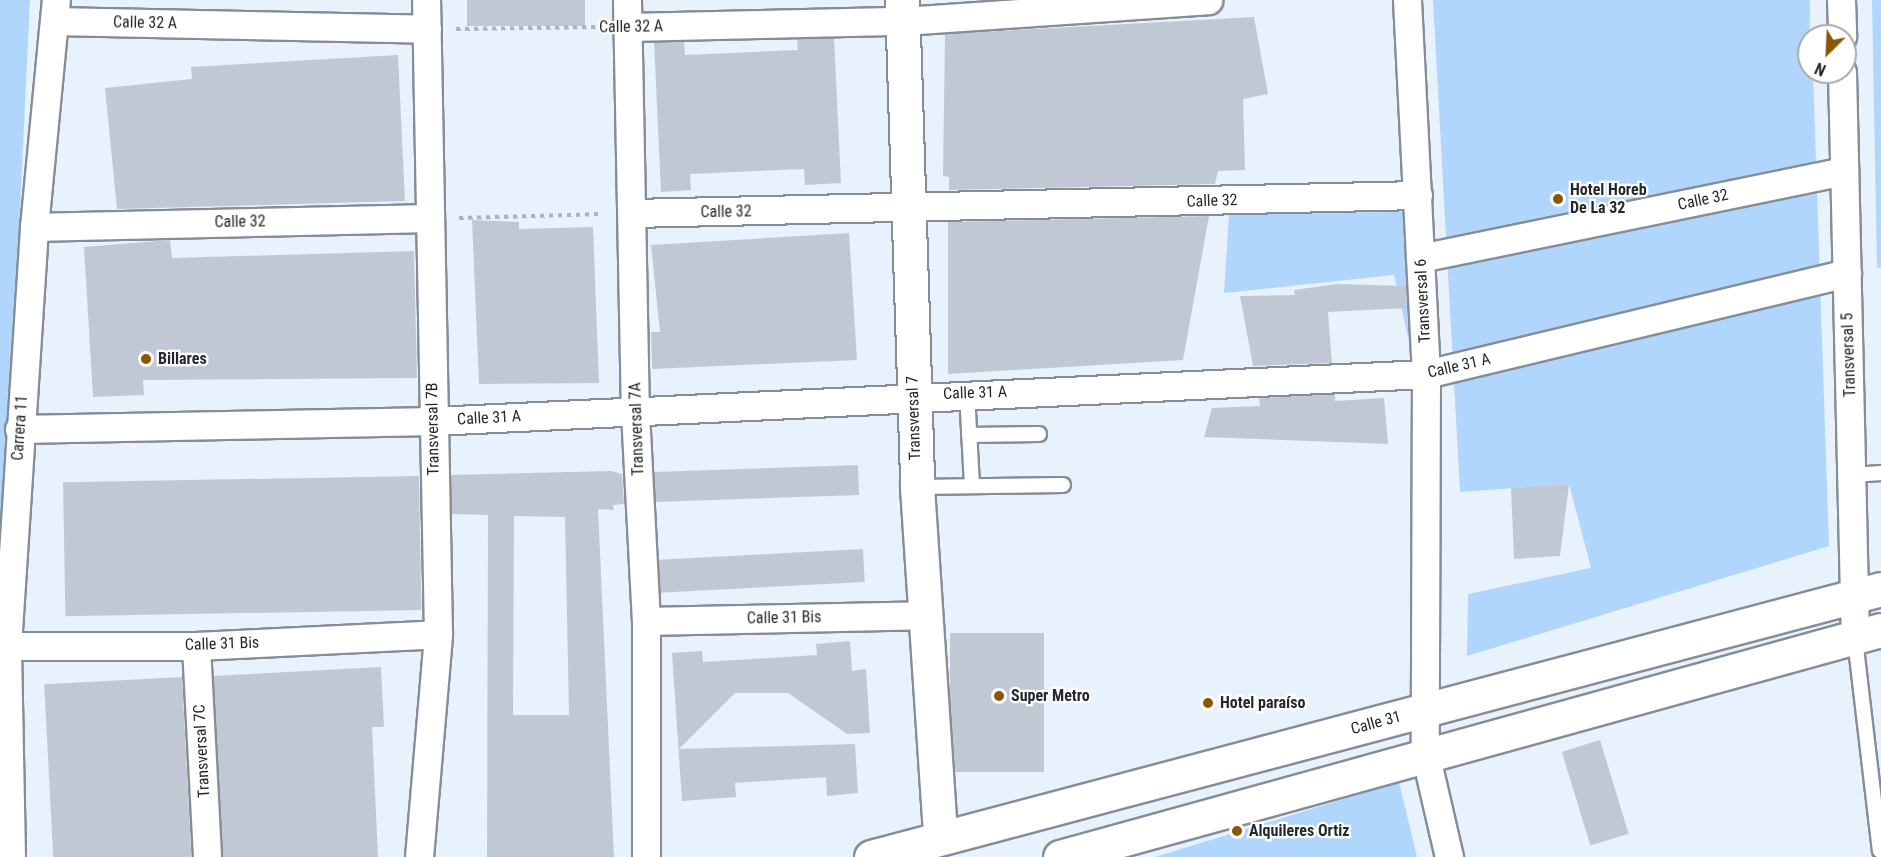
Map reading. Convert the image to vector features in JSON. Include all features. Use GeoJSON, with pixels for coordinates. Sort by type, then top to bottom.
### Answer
{"type":"FeatureCollection","features":[{"type":"Feature","properties":{"kind":"main road","name":"Transversal 7"},"geometry":{"type":"LineString","coordinates":[[902,10],[912,396],[923,615],[928,846]]}},
{"type":"Feature","properties":{"kind":"main road","name":"Calle 31"},"geometry":{"type":"LineString","coordinates":[[871,857],[928,846],[1867,592]]}},
{"type":"Feature","properties":{"kind":"main road"},"geometry":{"type":"LineString","coordinates":[[1060,857],[1425,753],[1868,634]]}},
{"type":"Feature","properties":{"kind":"street","name":"Transversal 7B"},"geometry":{"type":"LineString","coordinates":[[418,857],[438,634],[426,0]]}},
{"type":"Feature","properties":{"kind":"street","name":"Transversal 7A"},"geometry":{"type":"LineString","coordinates":[[627,0],[635,412],[646,621],[646,857]]}},
{"type":"Feature","properties":{"kind":"street","name":"Calle 32 A"},"geometry":{"type":"LineString","coordinates":[[629,27],[902,10],[1208,0]]}},
{"type":"Feature","properties":{"kind":"street","name":"Transversal 6"},"geometry":{"type":"LineString","coordinates":[[1407,0],[1426,374],[1425,753],[1449,857]]}},
{"type":"Feature","properties":{"kind":"street"},"geometry":{"type":"LineString","coordinates":[[1841,0],[1842,24]]}},
{"type":"Feature","properties":{"kind":"street","name":"Calle 32 A"},"geometry":{"type":"LineString","coordinates":[[55,11],[427,29]]}},
{"type":"Feature","properties":{"kind":"street","name":"Carrera 11"},"geometry":{"type":"LineString","coordinates":[[11,857],[7,646],[19,429],[34,227],[55,11]]}},
{"type":"Feature","properties":{"kind":"street","name":"Transversal 5"},"geometry":{"type":"LineString","coordinates":[[1842,84],[1852,475],[1867,592],[1868,634]]}},
{"type":"Feature","properties":{"kind":"street","name":"Calle 32"},"geometry":{"type":"LineString","coordinates":[[1420,258],[1844,171]]}},
{"type":"Feature","properties":{"kind":"street","name":"Calle 32"},"geometry":{"type":"LineString","coordinates":[[632,213],[907,210],[1418,195]]}},
{"type":"Feature","properties":{"kind":"street","name":"Calle 32"},"geometry":{"type":"LineString","coordinates":[[34,227],[429,218]]}},
{"type":"Feature","properties":{"kind":"street","name":"Calle 31 A"},"geometry":{"type":"LineString","coordinates":[[19,429],[433,421],[967,393],[1426,374],[1846,273]]}},
{"type":"Feature","properties":{"kind":"street","name":"Calle 31 Bis"},"geometry":{"type":"LineString","coordinates":[[646,621],[923,615]]}},
{"type":"Feature","properties":{"kind":"street","name":"Calle 31 Bis"},"geometry":{"type":"LineString","coordinates":[[7,646],[196,646],[438,634]]}},
{"type":"Feature","properties":{"kind":"street","name":"Transversal 7C"},"geometry":{"type":"LineString","coordinates":[[196,646],[207,857]]}},
{"type":"Feature","properties":{"kind":"lane"},"geometry":{"type":"LineString","coordinates":[[967,393],[972,486]]}},
{"type":"Feature","properties":{"kind":"lane"},"geometry":{"type":"LineString","coordinates":[[969,435],[1039,434]]}},
{"type":"Feature","properties":{"kind":"lane"},"geometry":{"type":"LineString","coordinates":[[1852,475],[1881,473]]}},
{"type":"Feature","properties":{"kind":"lane"},"geometry":{"type":"LineString","coordinates":[[916,487],[1064,485]]}},
{"type":"Feature","properties":{"kind":"lane"},"geometry":{"type":"LineString","coordinates":[[1868,634],[1880,850]]}},
{"type":"Feature","properties":{"kind":"path","name":"Calle 32 A"},"geometry":{"type":"LineString","coordinates":[[427,29],[629,27]]}},
{"type":"Feature","properties":{"kind":"path"},"geometry":{"type":"LineString","coordinates":[[429,218],[632,213]]}},
{"type":"Feature","properties":{"kind":"shaded area"},"geometry":{"type":"Polygon","coordinates":[[[0,0],[30,0],[0,626],[0,0]]]}},
{"type":"Feature","properties":{"kind":"shaded area"},"geometry":{"type":"Polygon","coordinates":[[[1433,0],[1810,0],[1810,24],[1797,24],[1797,84],[1813,84],[1829,546],[1467,656],[1468,594],[1591,568],[1569,484],[1460,492],[1433,0]]]}},
{"type":"Feature","properties":{"kind":"shaded area"},"geometry":{"type":"Polygon","coordinates":[[[1872,0],[1881,0],[1881,267],[1877,268],[1872,0]]]}},
{"type":"Feature","properties":{"kind":"shaded area"},"geometry":{"type":"Polygon","coordinates":[[[1403,212],[1414,364],[1394,275],[1224,293],[1229,213],[1403,212]]]}},
{"type":"Feature","properties":{"kind":"shaded area"},"geometry":{"type":"Polygon","coordinates":[[[1399,782],[1417,857],[1155,857],[1399,782]]]}},
{"type":"Feature","properties":{"kind":"building"},"geometry":{"type":"Polygon","coordinates":[[[467,0],[585,0],[585,26],[467,26],[467,0]]]}},
{"type":"Feature","properties":{"kind":"building"},"geometry":{"type":"Polygon","coordinates":[[[1254,17],[1268,94],[1243,99],[1245,170],[1218,171],[1215,184],[949,190],[949,177],[943,176],[945,34],[1254,17]]]}},
{"type":"Feature","properties":{"kind":"building"},"geometry":{"type":"Polygon","coordinates":[[[834,38],[841,183],[805,185],[804,169],[690,174],[691,190],[661,192],[654,42],[684,42],[685,55],[798,50],[797,39],[834,38]]]}},
{"type":"Feature","properties":{"kind":"building"},"geometry":{"type":"Polygon","coordinates":[[[398,55],[405,201],[117,209],[105,88],[192,79],[191,67],[398,55]]]}},
{"type":"Feature","properties":{"kind":"building"},"geometry":{"type":"Polygon","coordinates":[[[1209,216],[1183,360],[948,374],[948,222],[1209,216]]]}},
{"type":"Feature","properties":{"kind":"building"},"geometry":{"type":"Polygon","coordinates":[[[472,220],[519,222],[519,229],[593,227],[599,383],[479,384],[472,220]]]}},
{"type":"Feature","properties":{"kind":"building"},"geometry":{"type":"Polygon","coordinates":[[[849,233],[857,360],[652,369],[651,332],[660,332],[651,245],[849,233]]]}},
{"type":"Feature","properties":{"kind":"building"},"geometry":{"type":"Polygon","coordinates":[[[170,240],[172,258],[414,251],[417,378],[143,380],[144,395],[93,397],[84,247],[170,240]]]}},
{"type":"Feature","properties":{"kind":"building"},"geometry":{"type":"Polygon","coordinates":[[[1337,284],[1406,286],[1407,308],[1328,312],[1332,363],[1253,366],[1240,296],[1295,295],[1294,290],[1337,284]]]}},
{"type":"Feature","properties":{"kind":"building"},"geometry":{"type":"Polygon","coordinates":[[[1335,394],[1335,401],[1384,398],[1388,444],[1204,437],[1212,408],[1260,406],[1259,398],[1335,394]]]}},
{"type":"Feature","properties":{"kind":"building"},"geometry":{"type":"Polygon","coordinates":[[[858,465],[859,495],[655,502],[654,472],[858,465]]]}},
{"type":"Feature","properties":{"kind":"building"},"geometry":{"type":"Polygon","coordinates":[[[611,471],[622,474],[624,504],[613,505],[614,510],[598,509],[614,857],[487,857],[488,515],[451,514],[451,475],[611,471]],[[514,516],[513,715],[569,715],[565,517],[514,516]]]}},
{"type":"Feature","properties":{"kind":"building"},"geometry":{"type":"Polygon","coordinates":[[[419,476],[421,610],[65,616],[63,482],[419,476]]]}},
{"type":"Feature","properties":{"kind":"building"},"geometry":{"type":"Polygon","coordinates":[[[1569,484],[1560,556],[1514,559],[1511,488],[1569,484]]]}},
{"type":"Feature","properties":{"kind":"building"},"geometry":{"type":"Polygon","coordinates":[[[863,549],[865,582],[660,593],[658,560],[863,549]]]}},
{"type":"Feature","properties":{"kind":"building","name":"Super Metro"},"geometry":{"type":"Polygon","coordinates":[[[950,633],[1044,633],[1044,772],[950,772],[950,633]]]}},
{"type":"Feature","properties":{"kind":"building"},"geometry":{"type":"Polygon","coordinates":[[[850,641],[852,671],[866,669],[870,733],[847,734],[788,693],[735,693],[679,749],[855,744],[858,793],[827,796],[826,777],[735,783],[736,797],[682,801],[672,653],[702,651],[703,662],[817,655],[816,644],[850,641]]]}},
{"type":"Feature","properties":{"kind":"building"},"geometry":{"type":"Polygon","coordinates":[[[381,667],[384,727],[372,727],[378,857],[223,857],[213,676],[381,667]]]}},
{"type":"Feature","properties":{"kind":"building"},"geometry":{"type":"Polygon","coordinates":[[[182,677],[191,857],[53,857],[44,684],[182,677]]]}},
{"type":"Feature","properties":{"kind":"building"},"geometry":{"type":"Polygon","coordinates":[[[1600,740],[1629,834],[1590,845],[1562,752],[1600,740]]]}},
{"type":"Feature","properties":{"kind":"place","name":"Hotel Horeb De La 32"},"geometry":{"type":"Point","coordinates":[1558,199]}},
{"type":"Feature","properties":{"kind":"place","name":"Billares"},"geometry":{"type":"Point","coordinates":[146,359]}},
{"type":"Feature","properties":{"kind":"place","name":"Super Metro"},"geometry":{"type":"Point","coordinates":[999,696]}},
{"type":"Feature","properties":{"kind":"place","name":"Hotel paraíso"},"geometry":{"type":"Point","coordinates":[1208,703]}},
{"type":"Feature","properties":{"kind":"place","name":"Alquileres Ortiz"},"geometry":{"type":"Point","coordinates":[1237,831]}}]}
